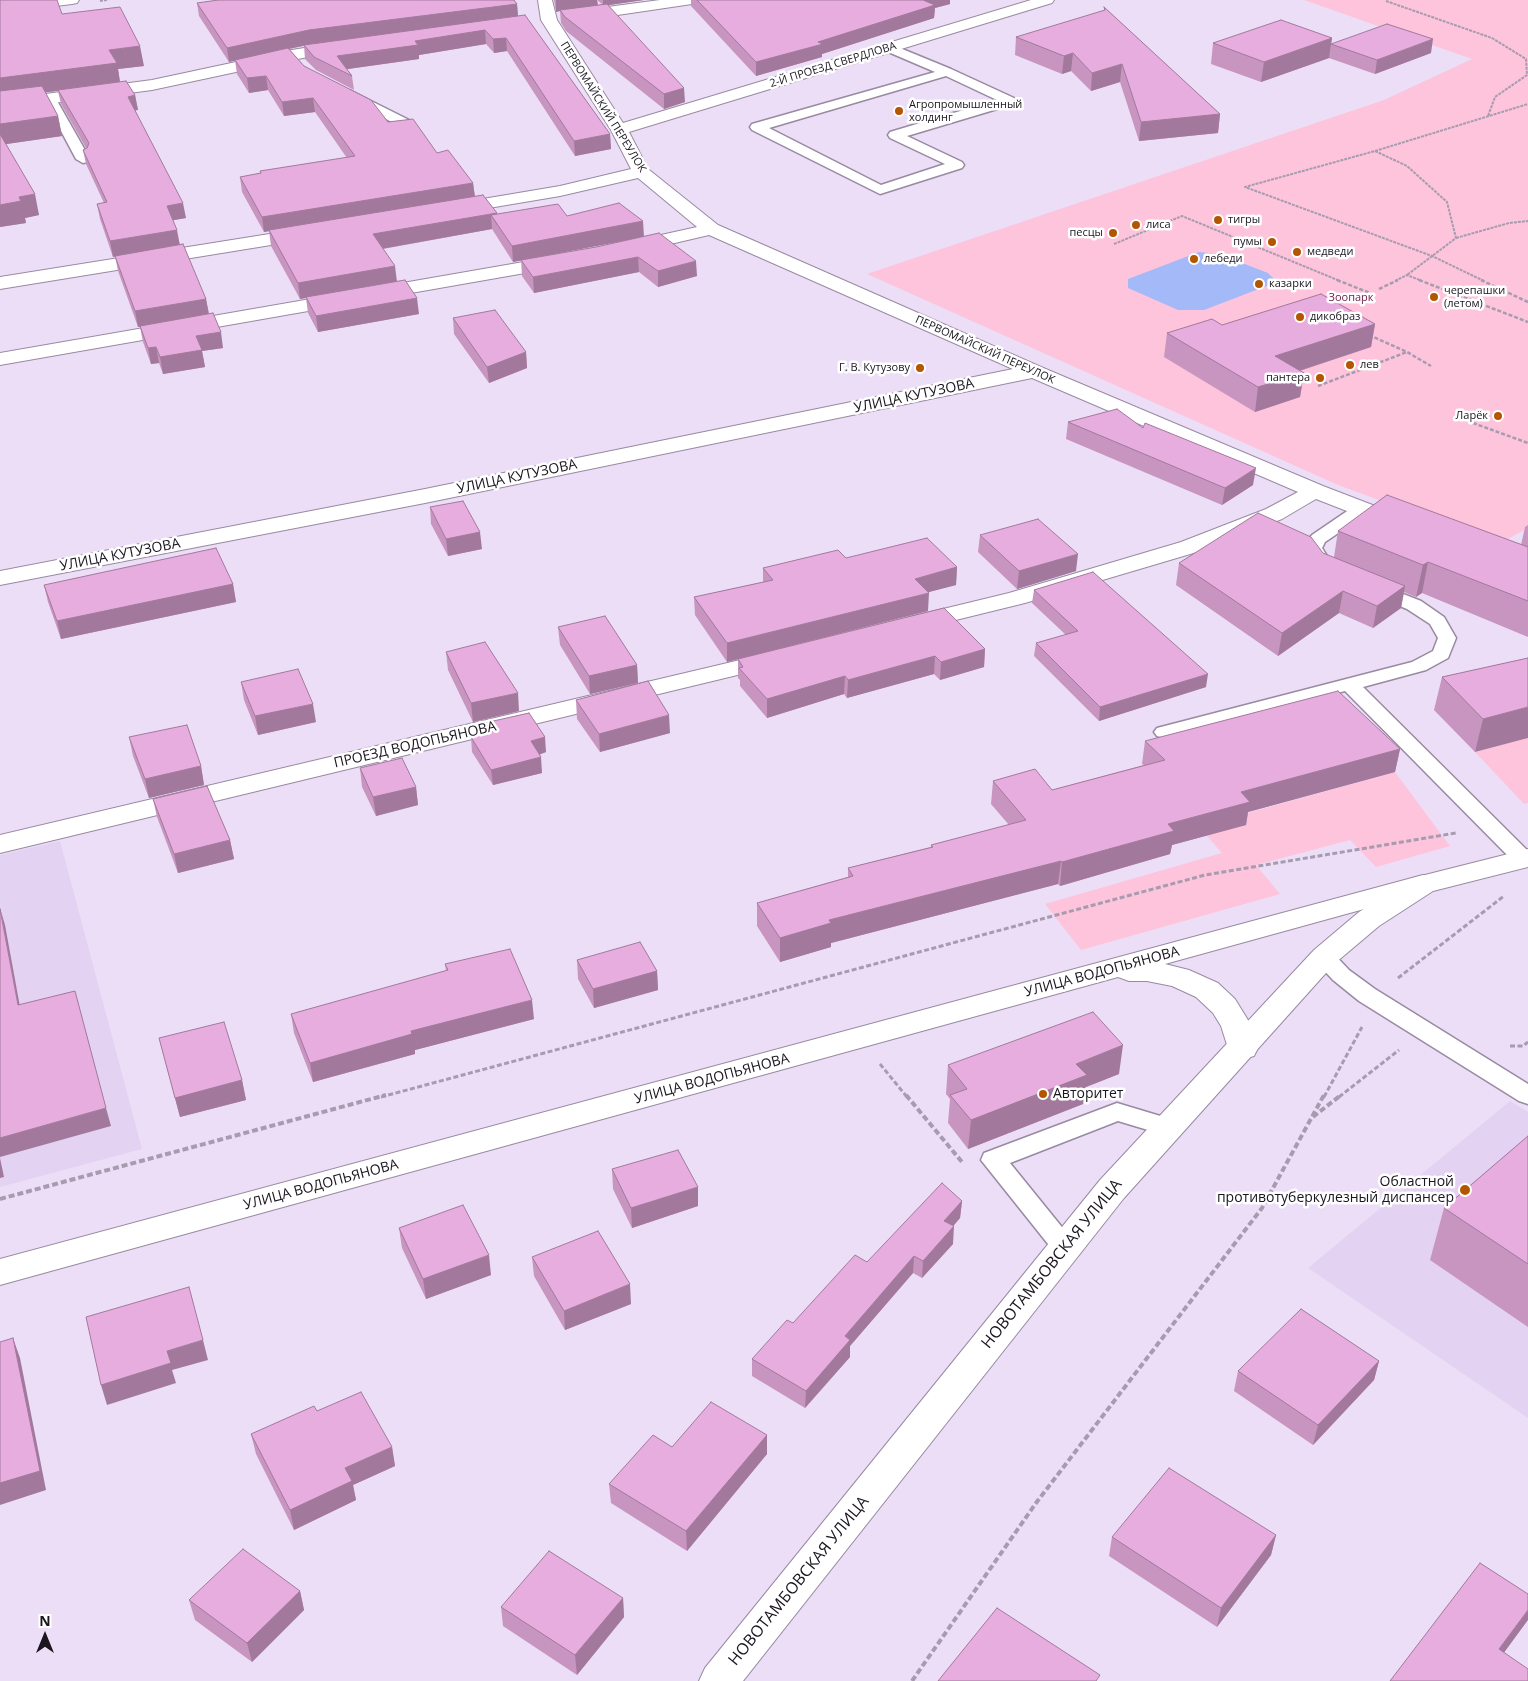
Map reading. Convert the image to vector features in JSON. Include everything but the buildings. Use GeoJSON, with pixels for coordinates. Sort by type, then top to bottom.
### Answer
{"type":"FeatureCollection","features":[{"type":"Feature","properties":{"kind":"street"},"geometry":{"type":"LineString","coordinates":[[0,8],[72,0]]}},
{"type":"Feature","properties":{"kind":"street","name":"ПЕРВОМАЙСКИЙ ПЕРЕУЛОК"},"geometry":{"type":"LineString","coordinates":[[545,0],[542,21],[619,130],[641,172],[711,229],[1034,372],[1315,491],[1417,531]]}},
{"type":"Feature","properties":{"kind":"street"},"geometry":{"type":"LineString","coordinates":[[542,21],[692,0]]}},
{"type":"Feature","properties":{"kind":"street","name":"2-Й ПРОЕЗД СВЕРДЛОВА"},"geometry":{"type":"LineString","coordinates":[[619,130],[1048,0]]}},
{"type":"Feature","properties":{"kind":"street"},"geometry":{"type":"LineString","coordinates":[[0,105],[152,85],[292,55],[360,44]]}},
{"type":"Feature","properties":{"kind":"street"},"geometry":{"type":"LineString","coordinates":[[436,212],[560,191],[641,172]]}},
{"type":"Feature","properties":{"kind":"street"},"geometry":{"type":"LineString","coordinates":[[615,251],[711,229]]}},
{"type":"Feature","properties":{"kind":"street"},"geometry":{"type":"LineString","coordinates":[[0,283],[321,232]]}},
{"type":"Feature","properties":{"kind":"street"},"geometry":{"type":"LineString","coordinates":[[0,359],[576,258]]}},
{"type":"Feature","properties":{"kind":"street","name":"УЛИЦА КУТУЗОВА"},"geometry":{"type":"LineString","coordinates":[[0,578],[425,496],[1034,372]]}},
{"type":"Feature","properties":{"kind":"street"},"geometry":{"type":"LineString","coordinates":[[892,629],[1017,598],[1189,547],[1274,514],[1315,491]]}},
{"type":"Feature","properties":{"kind":"street","name":"ПРОЕЗД ВОДОПЬЯНОВА"},"geometry":{"type":"LineString","coordinates":[[0,844],[797,653]]}},
{"type":"Feature","properties":{"kind":"street","name":"УЛИЦА ВОДОПЬЯНОВА"},"geometry":{"type":"LineString","coordinates":[[0,1272],[1422,884],[1526,859]]}},
{"type":"Feature","properties":{"kind":"street","name":"НОВОТАМБОВСКАЯ УЛИЦА"},"geometry":{"type":"LineString","coordinates":[[719,1681],[1112,1188],[1324,958],[1369,919],[1422,884]]}},
{"type":"Feature","properties":{"kind":"street"},"geometry":{"type":"LineString","coordinates":[[1105,971],[1147,971],[1179,976],[1207,990],[1224,1006],[1236,1025],[1243,1048]]}},
{"type":"Feature","properties":{"kind":"lane"},"geometry":{"type":"LineString","coordinates":[[890,48],[947,72],[1009,101],[895,136],[957,166],[880,190],[757,127],[947,72]]}},
{"type":"Feature","properties":{"kind":"lane"},"geometry":{"type":"LineString","coordinates":[[292,55],[304,68]]}},
{"type":"Feature","properties":{"kind":"lane"},"geometry":{"type":"LineString","coordinates":[[337,88],[404,122]]}},
{"type":"Feature","properties":{"kind":"lane"},"geometry":{"type":"LineString","coordinates":[[50,99],[83,159]]}},
{"type":"Feature","properties":{"kind":"lane"},"geometry":{"type":"LineString","coordinates":[[1164,732],[1419,666],[1441,654],[1448,638],[1437,621],[1414,605],[1326,569],[1313,548],[1318,538],[1362,509]]}},
{"type":"Feature","properties":{"kind":"lane"},"geometry":{"type":"LineString","coordinates":[[1349,684],[1526,859]]}},
{"type":"Feature","properties":{"kind":"lane"},"geometry":{"type":"LineString","coordinates":[[1324,958],[1341,975],[1376,1001],[1528,1095]]}},
{"type":"Feature","properties":{"kind":"lane"},"geometry":{"type":"LineString","coordinates":[[1065,1247],[993,1160],[1117,1112],[1168,1127]]}},
{"type":"Feature","properties":{"kind":"path"},"geometry":{"type":"LineString","coordinates":[[1386,1],[1492,38],[1526,59],[1527,75],[1495,97],[1488,116]]}},
{"type":"Feature","properties":{"kind":"path"},"geometry":{"type":"LineString","coordinates":[[1528,104],[1375,151],[1245,187],[1432,256],[1528,302]]}},
{"type":"Feature","properties":{"kind":"path"},"geometry":{"type":"LineString","coordinates":[[1375,151],[1407,166],[1447,202],[1456,238]]}},
{"type":"Feature","properties":{"kind":"path"},"geometry":{"type":"LineString","coordinates":[[1114,244],[1182,216],[1370,293]]}},
{"type":"Feature","properties":{"kind":"path"},"geometry":{"type":"LineString","coordinates":[[1378,289],[1407,275],[1456,238],[1508,223],[1528,221]]}},
{"type":"Feature","properties":{"kind":"path"},"geometry":{"type":"LineString","coordinates":[[1407,275],[1528,322]]}},
{"type":"Feature","properties":{"kind":"path"},"geometry":{"type":"LineString","coordinates":[[1366,334],[1408,352],[1431,366]]}},
{"type":"Feature","properties":{"kind":"path"},"geometry":{"type":"LineString","coordinates":[[1318,386],[1408,352]]}},
{"type":"Feature","properties":{"kind":"path"},"geometry":{"type":"LineString","coordinates":[[1474,423],[1528,443]]}},
{"type":"Feature","properties":{"kind":"path"},"geometry":{"type":"LineString","coordinates":[[0,1199],[1205,875],[1492,826]]}},
{"type":"Feature","properties":{"kind":"path"},"geometry":{"type":"LineString","coordinates":[[912,1681],[1036,1503],[1262,1208],[1383,989],[1505,895]]}},
{"type":"Feature","properties":{"kind":"path"},"geometry":{"type":"LineString","coordinates":[[859,1038],[965,1165]]}},
{"type":"Feature","properties":{"kind":"path"},"geometry":{"type":"LineString","coordinates":[[1311,1119],[1400,1050],[1523,1046],[1528,1042]]}},
{"type":"Feature","properties":{"kind":"shaded area"},"geometry":{"type":"Polygon","coordinates":[[[60,841],[142,1149],[0,1187],[0,855],[60,841]]]}},
{"type":"Feature","properties":{"kind":"shaded area","name":"Областной противотуберкулезный диспансер"},"geometry":{"type":"Polygon","coordinates":[[[1510,1101],[1528,1112],[1528,1418],[1308,1268],[1510,1101]]]}},
{"type":"Feature","properties":{"kind":"green space","name":"Зоопарк"},"geometry":{"type":"Polygon","coordinates":[[[1304,0],[1528,0],[1528,528],[1506,540],[1485,539],[1338,485],[867,274],[1384,100],[1472,59],[1304,0]]]}},
{"type":"Feature","properties":{"kind":"green space"},"geometry":{"type":"Polygon","coordinates":[[[1528,738],[1528,803],[1524,804],[1475,752],[1528,738]]]}},
{"type":"Feature","properties":{"kind":"green space"},"geometry":{"type":"Polygon","coordinates":[[[1395,772],[1450,846],[1376,867],[1350,840],[1256,865],[1280,894],[1081,950],[1045,904],[1222,853],[1207,836],[1237,816],[1395,772]]]}},
{"type":"Feature","properties":{"kind":"water"},"geometry":{"type":"Polygon","coordinates":[[[1199,252],[1219,254],[1268,273],[1277,282],[1204,310],[1178,310],[1128,288],[1128,279],[1199,252]]]}},
{"type":"Feature","properties":{"kind":"place","name":"Агропромышленный холдинг"},"geometry":{"type":"Point","coordinates":[899,111]}},
{"type":"Feature","properties":{"kind":"place","name":"тигры"},"geometry":{"type":"Point","coordinates":[1218,220]}},
{"type":"Feature","properties":{"kind":"place","name":"лиса"},"geometry":{"type":"Point","coordinates":[1136,225]}},
{"type":"Feature","properties":{"kind":"place","name":"песцы"},"geometry":{"type":"Point","coordinates":[1113,233]}},
{"type":"Feature","properties":{"kind":"place","name":"пумы"},"geometry":{"type":"Point","coordinates":[1272,242]}},
{"type":"Feature","properties":{"kind":"place","name":"медведи"},"geometry":{"type":"Point","coordinates":[1297,252]}},
{"type":"Feature","properties":{"kind":"place","name":"лебеди"},"geometry":{"type":"Point","coordinates":[1194,259]}},
{"type":"Feature","properties":{"kind":"place","name":"казарки"},"geometry":{"type":"Point","coordinates":[1259,284]}},
{"type":"Feature","properties":{"kind":"place","name":"черепашки (летом)"},"geometry":{"type":"Point","coordinates":[1434,297]}},
{"type":"Feature","properties":{"kind":"place","name":"дикобраз"},"geometry":{"type":"Point","coordinates":[1300,317]}},
{"type":"Feature","properties":{"kind":"place","name":"лев"},"geometry":{"type":"Point","coordinates":[1350,365]}},
{"type":"Feature","properties":{"kind":"place","name":"Г. В. Кутузову"},"geometry":{"type":"Point","coordinates":[920,368]}},
{"type":"Feature","properties":{"kind":"place","name":"пантера"},"geometry":{"type":"Point","coordinates":[1320,378]}},
{"type":"Feature","properties":{"kind":"place","name":"Ларёк"},"geometry":{"type":"Point","coordinates":[1498,416]}},
{"type":"Feature","properties":{"kind":"place","name":"Авторитет"},"geometry":{"type":"Point","coordinates":[1043,1094]}},
{"type":"Feature","properties":{"kind":"place","name":"Областной противотуберкулезный диспансер"},"geometry":{"type":"Point","coordinates":[1465,1190]}}]}
